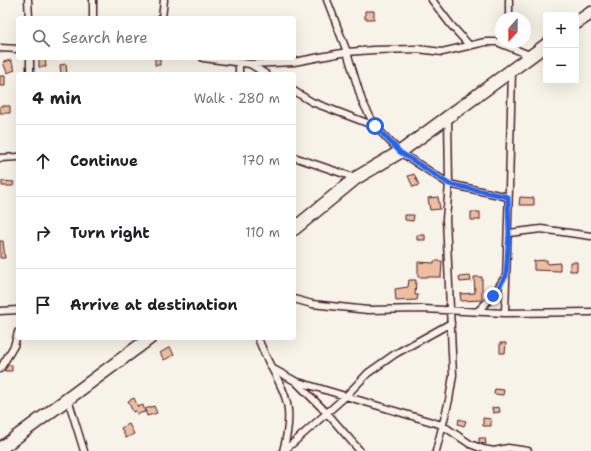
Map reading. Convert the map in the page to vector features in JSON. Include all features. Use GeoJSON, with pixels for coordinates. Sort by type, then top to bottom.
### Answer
{"type":"FeatureCollection","features":[{"type":"Feature","properties":{"kind":"highway"},"geometry":{"type":"LineString","coordinates":[[579,21],[590,12]]}},
{"type":"Feature","properties":{"kind":"highway"},"geometry":{"type":"LineString","coordinates":[[296,227],[356,178],[400,152],[543,47]]}},
{"type":"Feature","properties":{"kind":"highway"},"geometry":{"type":"LineString","coordinates":[[0,449],[147,340]]}},
{"type":"Feature","properties":{"kind":"street"},"geometry":{"type":"LineString","coordinates":[[28,0],[29,16]]}},
{"type":"Feature","properties":{"kind":"street"},"geometry":{"type":"LineString","coordinates":[[92,0],[92,16]]}},
{"type":"Feature","properties":{"kind":"street"},"geometry":{"type":"LineString","coordinates":[[162,16],[164,0]]}},
{"type":"Feature","properties":{"kind":"street"},"geometry":{"type":"LineString","coordinates":[[327,0],[347,52],[362,101],[375,126],[400,152],[449,184],[508,197]]}},
{"type":"Feature","properties":{"kind":"street"},"geometry":{"type":"LineString","coordinates":[[432,0],[451,25],[470,46]]}},
{"type":"Feature","properties":{"kind":"street"},"geometry":{"type":"LineString","coordinates":[[509,0],[509,12]]}},
{"type":"Feature","properties":{"kind":"street"},"geometry":{"type":"LineString","coordinates":[[218,60],[250,64],[294,62],[347,52],[418,49],[442,52],[485,42],[495,42]]}},
{"type":"Feature","properties":{"kind":"street"},"geometry":{"type":"LineString","coordinates":[[0,48],[16,49]]}},
{"type":"Feature","properties":{"kind":"street"},"geometry":{"type":"LineString","coordinates":[[517,48],[532,56]]}},
{"type":"Feature","properties":{"kind":"street"},"geometry":{"type":"LineString","coordinates":[[30,60],[30,72]]}},
{"type":"Feature","properties":{"kind":"street"},"geometry":{"type":"LineString","coordinates":[[239,72],[240,63]]}},
{"type":"Feature","properties":{"kind":"street"},"geometry":{"type":"LineString","coordinates":[[250,64],[263,72]]}},
{"type":"Feature","properties":{"kind":"street"},"geometry":{"type":"LineString","coordinates":[[505,313],[509,233],[508,197],[512,71]]}},
{"type":"Feature","properties":{"kind":"street"},"geometry":{"type":"LineString","coordinates":[[296,92],[312,102],[375,126]]}},
{"type":"Feature","properties":{"kind":"street"},"geometry":{"type":"LineString","coordinates":[[436,451],[453,375],[446,219],[449,184],[448,117]]}},
{"type":"Feature","properties":{"kind":"street"},"geometry":{"type":"LineString","coordinates":[[0,158],[16,157]]}},
{"type":"Feature","properties":{"kind":"street"},"geometry":{"type":"LineString","coordinates":[[296,158],[356,178]]}},
{"type":"Feature","properties":{"kind":"street"},"geometry":{"type":"LineString","coordinates":[[509,233],[541,229],[591,236]]}},
{"type":"Feature","properties":{"kind":"street"},"geometry":{"type":"LineString","coordinates":[[477,312],[493,296],[506,276]]}},
{"type":"Feature","properties":{"kind":"street"},"geometry":{"type":"LineString","coordinates":[[296,300],[312,304],[361,310],[451,309],[505,313],[591,312]]}},
{"type":"Feature","properties":{"kind":"street"},"geometry":{"type":"LineString","coordinates":[[0,311],[16,310]]}},
{"type":"Feature","properties":{"kind":"street"},"geometry":{"type":"LineString","coordinates":[[283,451],[346,396],[368,373],[390,358],[451,323]]}},
{"type":"Feature","properties":{"kind":"street"},"geometry":{"type":"LineString","coordinates":[[0,369],[14,346],[16,339]]}},
{"type":"Feature","properties":{"kind":"street"},"geometry":{"type":"LineString","coordinates":[[259,340],[282,386],[288,404],[289,416],[283,451]]}},
{"type":"Feature","properties":{"kind":"street"},"geometry":{"type":"LineString","coordinates":[[273,370],[295,381],[442,425],[470,444],[483,449],[494,451],[528,451]]}},
{"type":"Feature","properties":{"kind":"street"},"geometry":{"type":"LineString","coordinates":[[295,381],[327,413],[360,451]]}},
{"type":"Feature","properties":{"kind":"street"},"geometry":{"type":"LineString","coordinates":[[68,398],[84,451]]}},
{"type":"Feature","properties":{"kind":"building"},"geometry":{"type":"Polygon","coordinates":[[[365,11],[374,11],[374,19],[365,19],[365,11]]]}},
{"type":"Feature","properties":{"kind":"building"},"geometry":{"type":"Polygon","coordinates":[[[11,60],[15,70],[7,73],[3,62],[11,60]]]}},
{"type":"Feature","properties":{"kind":"building"},"geometry":{"type":"Polygon","coordinates":[[[39,60],[45,60],[46,67],[39,67],[39,60]]]}},
{"type":"Feature","properties":{"kind":"building"},"geometry":{"type":"Polygon","coordinates":[[[155,60],[160,60],[160,65],[155,65],[155,60]]]}},
{"type":"Feature","properties":{"kind":"building"},"geometry":{"type":"Polygon","coordinates":[[[66,64],[67,72],[61,72],[60,65],[66,64]]]}},
{"type":"Feature","properties":{"kind":"building"},"geometry":{"type":"Polygon","coordinates":[[[0,76],[5,76],[5,86],[0,86],[0,76]]]}},
{"type":"Feature","properties":{"kind":"building"},"geometry":{"type":"Polygon","coordinates":[[[0,106],[10,106],[10,113],[0,113],[0,106]]]}},
{"type":"Feature","properties":{"kind":"building"},"geometry":{"type":"Polygon","coordinates":[[[414,174],[419,185],[413,187],[408,176],[414,174]]]}},
{"type":"Feature","properties":{"kind":"building"},"geometry":{"type":"Polygon","coordinates":[[[2,181],[14,182],[13,186],[2,186],[2,181]]]}},
{"type":"Feature","properties":{"kind":"building"},"geometry":{"type":"Polygon","coordinates":[[[438,197],[440,209],[430,210],[428,198],[438,197]]]}},
{"type":"Feature","properties":{"kind":"building"},"geometry":{"type":"Polygon","coordinates":[[[520,197],[534,198],[534,205],[519,205],[520,197]]]}},
{"type":"Feature","properties":{"kind":"building"},"geometry":{"type":"Polygon","coordinates":[[[471,212],[480,212],[480,220],[471,220],[471,212]]]}},
{"type":"Feature","properties":{"kind":"building"},"geometry":{"type":"Polygon","coordinates":[[[405,215],[414,215],[413,221],[405,220],[405,215]]]}},
{"type":"Feature","properties":{"kind":"building"},"geometry":{"type":"Polygon","coordinates":[[[417,235],[425,235],[425,240],[417,240],[417,235]]]}},
{"type":"Feature","properties":{"kind":"building"},"geometry":{"type":"Polygon","coordinates":[[[0,241],[3,241],[5,258],[0,258],[0,241]]]}},
{"type":"Feature","properties":{"kind":"building"},"geometry":{"type":"Polygon","coordinates":[[[547,260],[547,264],[560,263],[560,271],[534,270],[534,261],[547,260]]]}},
{"type":"Feature","properties":{"kind":"building"},"geometry":{"type":"Polygon","coordinates":[[[434,261],[442,261],[441,277],[418,277],[418,262],[434,263],[434,261]]]}},
{"type":"Feature","properties":{"kind":"building"},"geometry":{"type":"Polygon","coordinates":[[[570,262],[577,262],[577,271],[570,271],[570,262]]]}},
{"type":"Feature","properties":{"kind":"building"},"geometry":{"type":"Polygon","coordinates":[[[470,276],[471,281],[460,282],[459,277],[470,276]]]}},
{"type":"Feature","properties":{"kind":"building"},"geometry":{"type":"Polygon","coordinates":[[[474,277],[482,277],[482,300],[461,301],[460,294],[475,293],[474,277]]]}},
{"type":"Feature","properties":{"kind":"building"},"geometry":{"type":"Polygon","coordinates":[[[409,280],[416,280],[415,295],[418,295],[417,300],[396,301],[395,289],[408,287],[409,280]]]}},
{"type":"Feature","properties":{"kind":"building"},"geometry":{"type":"Polygon","coordinates":[[[500,343],[506,343],[505,353],[500,353],[500,343]]]}},
{"type":"Feature","properties":{"kind":"building"},"geometry":{"type":"Polygon","coordinates":[[[170,347],[174,355],[164,360],[160,353],[170,347]]]}},
{"type":"Feature","properties":{"kind":"building"},"geometry":{"type":"Polygon","coordinates":[[[8,365],[12,365],[12,371],[4,371],[8,365]]]}},
{"type":"Feature","properties":{"kind":"building"},"geometry":{"type":"Polygon","coordinates":[[[495,389],[504,390],[503,395],[494,394],[495,389]]]}},
{"type":"Feature","properties":{"kind":"building"},"geometry":{"type":"Polygon","coordinates":[[[134,398],[138,407],[143,405],[145,412],[137,414],[136,411],[133,412],[128,401],[134,398]]]}},
{"type":"Feature","properties":{"kind":"building"},"geometry":{"type":"Polygon","coordinates":[[[154,406],[157,413],[147,416],[145,409],[154,406]]]}},
{"type":"Feature","properties":{"kind":"building"},"geometry":{"type":"Polygon","coordinates":[[[499,407],[500,412],[493,413],[492,408],[499,407]]]}},
{"type":"Feature","properties":{"kind":"building"},"geometry":{"type":"Polygon","coordinates":[[[483,418],[491,419],[491,426],[483,426],[483,418]]]}},
{"type":"Feature","properties":{"kind":"building"},"geometry":{"type":"Polygon","coordinates":[[[459,419],[466,421],[464,426],[458,424],[459,419]]]}},
{"type":"Feature","properties":{"kind":"building"},"geometry":{"type":"Polygon","coordinates":[[[129,424],[134,434],[126,438],[121,428],[129,424]]]}},
{"type":"Feature","properties":{"kind":"building"},"geometry":{"type":"Polygon","coordinates":[[[479,438],[485,438],[486,444],[479,443],[479,438]]]}},
{"type":"Feature","properties":{"kind":"route"},"geometry":{"type":"LineString","coordinates":[[375,126],[400,152],[449,184],[479,192],[508,197],[509,233],[506,276],[493,296]]}}]}
